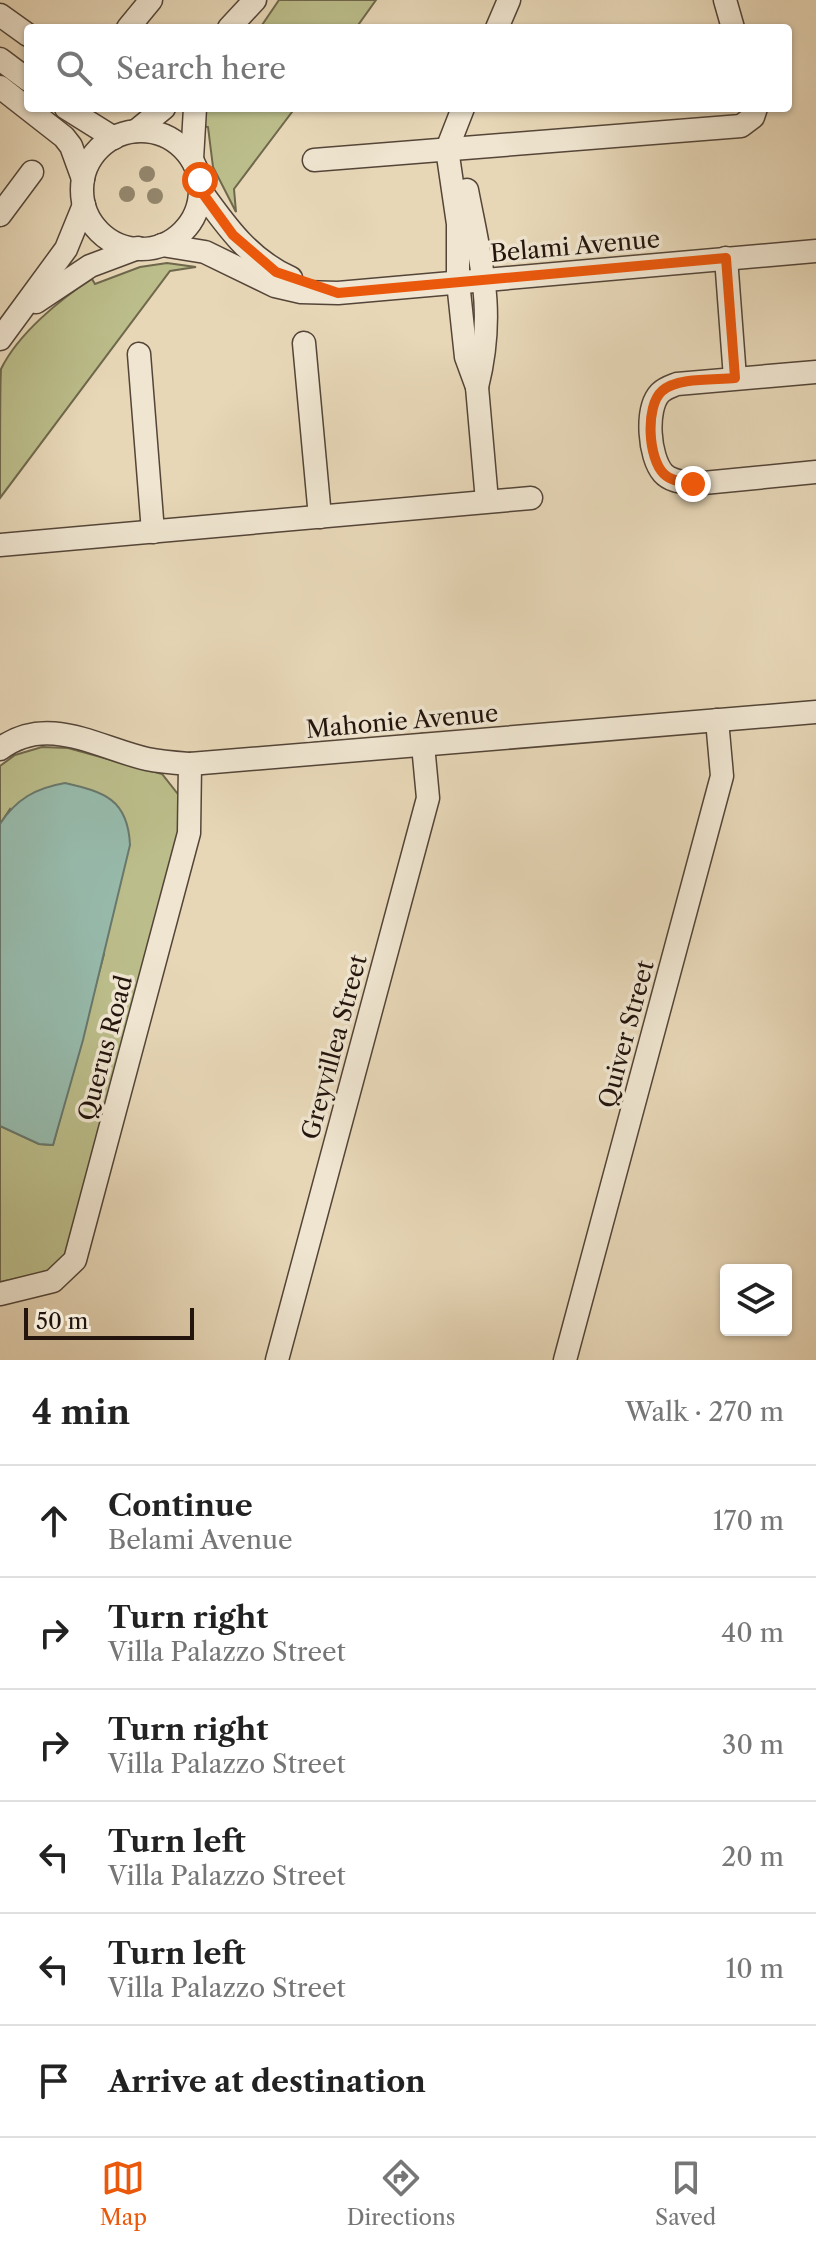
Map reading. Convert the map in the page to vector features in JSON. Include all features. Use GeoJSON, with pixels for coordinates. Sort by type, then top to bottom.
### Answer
{"type":"FeatureCollection","features":[{"type":"Feature","properties":{"kind":"street"},"geometry":{"type":"LineString","coordinates":[[131,24],[151,0]]}},
{"type":"Feature","properties":{"kind":"street"},"geometry":{"type":"LineString","coordinates":[[233,24],[256,0]]}},
{"type":"Feature","properties":{"kind":"street"},"geometry":{"type":"LineString","coordinates":[[246,24],[256,0]]}},
{"type":"Feature","properties":{"kind":"street"},"geometry":{"type":"LineString","coordinates":[[499,24],[509,0]]}},
{"type":"Feature","properties":{"kind":"street"},"geometry":{"type":"LineString","coordinates":[[725,0],[732,24]]}},
{"type":"Feature","properties":{"kind":"street"},"geometry":{"type":"LineString","coordinates":[[0,15],[24,32]]}},
{"type":"Feature","properties":{"kind":"street"},"geometry":{"type":"LineString","coordinates":[[0,59],[24,77]]}},
{"type":"Feature","properties":{"kind":"street"},"geometry":{"type":"LineString","coordinates":[[0,87],[24,106]]}},
{"type":"Feature","properties":{"kind":"street"},"geometry":{"type":"LineString","coordinates":[[0,339],[66,249],[84,205],[83,179],[71,146],[32,112]]}},
{"type":"Feature","properties":{"kind":"street"},"geometry":{"type":"LineString","coordinates":[[75,112],[125,134],[168,137],[192,159]]}},
{"type":"Feature","properties":{"kind":"street"},"geometry":{"type":"LineString","coordinates":[[83,179],[91,159],[158,112]]}},
{"type":"Feature","properties":{"kind":"street"},"geometry":{"type":"LineString","coordinates":[[18,314],[90,266],[138,248],[162,245],[190,224],[201,191],[192,159],[195,112]]}},
{"type":"Feature","properties":{"kind":"street"},"geometry":{"type":"LineString","coordinates":[[462,112],[453,144],[458,282],[466,357],[477,387],[487,501]]}},
{"type":"Feature","properties":{"kind":"street"},"geometry":{"type":"LineString","coordinates":[[314,160],[453,144],[741,126],[755,112]]}},
{"type":"Feature","properties":{"kind":"street"},"geometry":{"type":"LineString","coordinates":[[453,144],[486,280],[487,348],[477,387]]}},
{"type":"Feature","properties":{"kind":"street"},"geometry":{"type":"LineString","coordinates":[[0,215],[32,172]]}},
{"type":"Feature","properties":{"kind":"street","name":"Belami Avenue"},"geometry":{"type":"LineString","coordinates":[[201,191],[233,235],[276,272],[338,293]]}},
{"type":"Feature","properties":{"kind":"street"},"geometry":{"type":"LineString","coordinates":[[84,205],[104,235],[138,248]]}},
{"type":"Feature","properties":{"kind":"street","name":"Belami Avenue"},"geometry":{"type":"LineString","coordinates":[[162,245],[221,258],[275,286],[301,292],[338,293],[816,251]]}},
{"type":"Feature","properties":{"kind":"street"},"geometry":{"type":"LineString","coordinates":[[726,258],[735,378]]}},
{"type":"Feature","properties":{"kind":"street"},"geometry":{"type":"LineString","coordinates":[[304,343],[320,517]]}},
{"type":"Feature","properties":{"kind":"street"},"geometry":{"type":"LineString","coordinates":[[139,354],[153,532]]}},
{"type":"Feature","properties":{"kind":"street"},"geometry":{"type":"LineString","coordinates":[[816,372],[677,384],[662,391],[654,403],[651,420],[654,453],[665,476],[693,484],[816,472]]}},
{"type":"Feature","properties":{"kind":"street"},"geometry":{"type":"LineString","coordinates":[[0,545],[531,498]]}},
{"type":"Feature","properties":{"kind":"street","name":"Mahonie Avenue"},"geometry":{"type":"LineString","coordinates":[[0,749],[30,734],[62,733],[103,742],[145,759],[190,764],[816,712]]}},
{"type":"Feature","properties":{"kind":"street","name":"Quiver Street"},"geometry":{"type":"LineString","coordinates":[[565,1360],[722,776],[717,720]]}},
{"type":"Feature","properties":{"kind":"street","name":"Greyvillea Street"},"geometry":{"type":"LineString","coordinates":[[277,1360],[428,798],[423,745]]}},
{"type":"Feature","properties":{"kind":"street","name":"Querus Road"},"geometry":{"type":"LineString","coordinates":[[0,1294],[53,1281],[75,1260],[189,833],[190,764]]}},
{"type":"Feature","properties":{"kind":"green space"},"geometry":{"type":"Polygon","coordinates":[[[279,0],[376,0],[359,24],[263,24],[279,0]]]}},
{"type":"Feature","properties":{"kind":"green space"},"geometry":{"type":"Polygon","coordinates":[[[205,112],[292,112],[234,189],[236,212],[213,167],[208,127],[202,126],[205,112]]]}},
{"type":"Feature","properties":{"kind":"green space"},"geometry":{"type":"Polygon","coordinates":[[[167,263],[196,267],[170,271],[0,498],[1,369],[8,356],[41,318],[92,279],[95,284],[140,267],[167,263]]]}},
{"type":"Feature","properties":{"kind":"green space"},"geometry":{"type":"Polygon","coordinates":[[[42,747],[68,748],[162,774],[181,798],[178,836],[65,1256],[51,1271],[0,1282],[0,1126],[39,1144],[53,1145],[104,954],[10,809],[0,824],[0,766],[15,755],[42,747]]]}},
{"type":"Feature","properties":{"kind":"shaded area"},"geometry":{"type":"Polygon","coordinates":[[[65,783],[102,794],[111,800],[124,817],[130,845],[83,1040],[53,1145],[39,1144],[0,1126],[0,824],[28,796],[65,783]]]}},
{"type":"Feature","properties":{"kind":"route"},"geometry":{"type":"LineString","coordinates":[[200,180],[201,191],[243,246],[276,272],[338,293],[726,258],[735,378],[677,384],[662,391],[654,403],[651,420],[658,466],[665,476],[693,484]]}}]}
